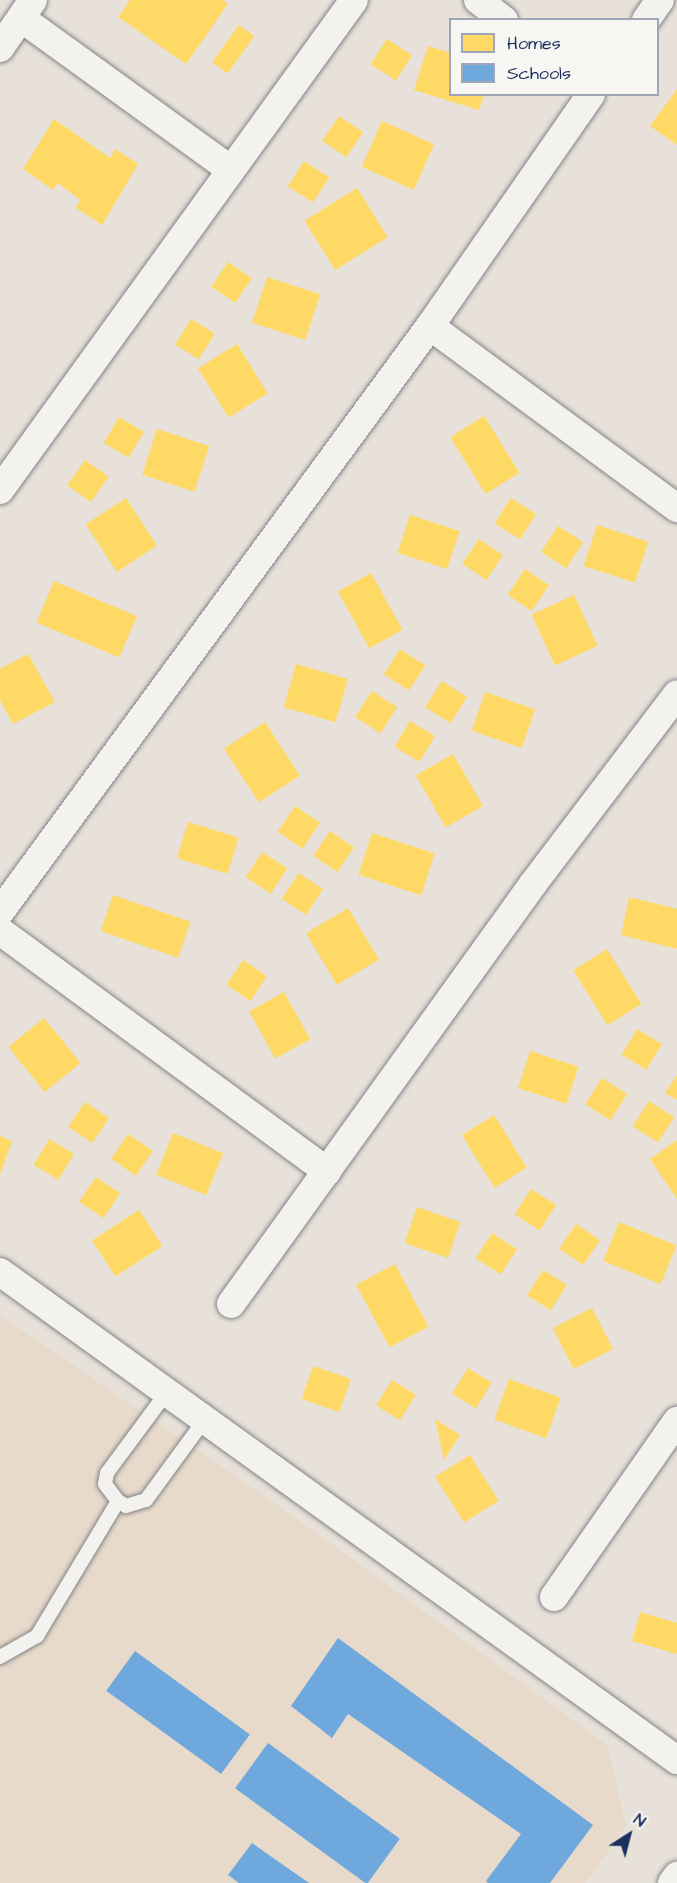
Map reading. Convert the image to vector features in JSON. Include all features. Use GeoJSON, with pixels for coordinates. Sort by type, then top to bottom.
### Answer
{"type":"FeatureCollection","features":[{"type":"Feature","properties":{"kind":"street"},"geometry":{"type":"LineString","coordinates":[[0,490],[354,0]]}},
{"type":"Feature","properties":{"kind":"street"},"geometry":{"type":"LineString","coordinates":[[478,0],[501,18]]}},
{"type":"Feature","properties":{"kind":"street"},"geometry":{"type":"LineString","coordinates":[[647,18],[660,0]]}},
{"type":"Feature","properties":{"kind":"street"},"geometry":{"type":"LineString","coordinates":[[0,48],[27,9],[231,170]]}},
{"type":"Feature","properties":{"kind":"street"},"geometry":{"type":"LineString","coordinates":[[0,912],[430,326],[590,96]]}},
{"type":"Feature","properties":{"kind":"street"},"geometry":{"type":"LineString","coordinates":[[430,326],[677,508]]}},
{"type":"Feature","properties":{"kind":"street"},"geometry":{"type":"LineString","coordinates":[[231,1304],[533,884],[677,694]]}},
{"type":"Feature","properties":{"kind":"street"},"geometry":{"type":"LineString","coordinates":[[0,931],[327,1171]]}},
{"type":"Feature","properties":{"kind":"street"},"geometry":{"type":"LineString","coordinates":[[0,1272],[206,1418],[677,1760]]}},
{"type":"Feature","properties":{"kind":"street"},"geometry":{"type":"LineString","coordinates":[[554,1597],[677,1421]]}},
{"type":"Feature","properties":{"kind":"street"},"geometry":{"type":"LineString","coordinates":[[672,1883],[677,1876]]}},
{"type":"Feature","properties":{"kind":"lane"},"geometry":{"type":"LineString","coordinates":[[167,1392],[106,1473],[105,1484],[118,1501],[126,1506],[146,1500],[206,1418]]}},
{"type":"Feature","properties":{"kind":"lane"},"geometry":{"type":"LineString","coordinates":[[0,1657],[37,1636],[118,1501]]}},
{"type":"Feature","properties":{"kind":"shaded area"},"geometry":{"type":"Polygon","coordinates":[[[0,1315],[293,1516],[607,1745],[626,1826],[586,1883],[0,1883],[0,1315]]]}},
{"type":"Feature","properties":{"kind":"building: Homes"},"geometry":{"type":"Polygon","coordinates":[[[130,0],[223,0],[228,4],[186,64],[118,17],[130,0]]]}},
{"type":"Feature","properties":{"kind":"building: Homes"},"geometry":{"type":"Polygon","coordinates":[[[239,25],[254,36],[227,73],[212,62],[239,25]]]}},
{"type":"Feature","properties":{"kind":"building: Homes"},"geometry":{"type":"Polygon","coordinates":[[[387,39],[412,55],[396,80],[371,64],[387,39]]]}},
{"type":"Feature","properties":{"kind":"building: Homes"},"geometry":{"type":"Polygon","coordinates":[[[428,46],[449,53],[449,96],[483,96],[479,110],[414,90],[428,46]]]}},
{"type":"Feature","properties":{"kind":"building: Homes"},"geometry":{"type":"Polygon","coordinates":[[[677,89],[677,145],[650,126],[677,89]]]}},
{"type":"Feature","properties":{"kind":"building: Homes"},"geometry":{"type":"Polygon","coordinates":[[[339,116],[363,132],[346,157],[322,141],[339,116]]]}},
{"type":"Feature","properties":{"kind":"building: Homes"},"geometry":{"type":"Polygon","coordinates":[[[54,119],[110,158],[115,149],[138,164],[102,225],[76,208],[80,200],[58,183],[53,190],[23,169],[54,119]]]}},
{"type":"Feature","properties":{"kind":"building: Homes"},"geometry":{"type":"Polygon","coordinates":[[[382,121],[434,144],[414,190],[362,167],[382,121]]]}},
{"type":"Feature","properties":{"kind":"building: Homes"},"geometry":{"type":"Polygon","coordinates":[[[304,161],[329,177],[313,202],[288,186],[304,161]]]}},
{"type":"Feature","properties":{"kind":"building: Homes"},"geometry":{"type":"Polygon","coordinates":[[[357,188],[388,237],[335,270],[304,221],[357,188]]]}},
{"type":"Feature","properties":{"kind":"building: Homes"},"geometry":{"type":"Polygon","coordinates":[[[228,262],[252,278],[235,303],[211,287],[228,262]]]}},
{"type":"Feature","properties":{"kind":"building: Homes"},"geometry":{"type":"Polygon","coordinates":[[[267,277],[320,294],[305,340],[252,323],[267,277]]]}},
{"type":"Feature","properties":{"kind":"building: Homes"},"geometry":{"type":"Polygon","coordinates":[[[191,319],[215,334],[199,359],[175,344],[191,319]]]}},
{"type":"Feature","properties":{"kind":"building: Homes"},"geometry":{"type":"Polygon","coordinates":[[[237,344],[268,393],[229,418],[198,368],[237,344]]]}},
{"type":"Feature","properties":{"kind":"building: Homes"},"geometry":{"type":"Polygon","coordinates":[[[484,416],[520,473],[486,494],[450,437],[484,416]]]}},
{"type":"Feature","properties":{"kind":"building: Homes"},"geometry":{"type":"Polygon","coordinates":[[[119,417],[144,432],[128,458],[104,443],[119,417]]]}},
{"type":"Feature","properties":{"kind":"building: Homes"},"geometry":{"type":"Polygon","coordinates":[[[157,429],[209,446],[194,492],[142,475],[157,429]]]}},
{"type":"Feature","properties":{"kind":"building: Homes"},"geometry":{"type":"Polygon","coordinates":[[[85,460],[109,477],[91,502],[67,485],[85,460]]]}},
{"type":"Feature","properties":{"kind":"building: Homes"},"geometry":{"type":"Polygon","coordinates":[[[126,498],[157,546],[117,572],[86,524],[126,498]]]}},
{"type":"Feature","properties":{"kind":"building: Homes"},"geometry":{"type":"Polygon","coordinates":[[[511,498],[536,514],[520,539],[495,523],[511,498]]]}},
{"type":"Feature","properties":{"kind":"building: Homes"},"geometry":{"type":"Polygon","coordinates":[[[410,515],[459,531],[447,569],[398,553],[410,515]]]}},
{"type":"Feature","properties":{"kind":"building: Homes"},"geometry":{"type":"Polygon","coordinates":[[[597,525],[648,542],[635,583],[584,566],[597,525]]]}},
{"type":"Feature","properties":{"kind":"building: Homes"},"geometry":{"type":"Polygon","coordinates":[[[558,526],[583,542],[566,568],[541,552],[558,526]]]}},
{"type":"Feature","properties":{"kind":"building: Homes"},"geometry":{"type":"Polygon","coordinates":[[[479,539],[503,555],[486,580],[462,564],[479,539]]]}},
{"type":"Feature","properties":{"kind":"building: Homes"},"geometry":{"type":"Polygon","coordinates":[[[525,569],[549,585],[532,611],[508,595],[525,569]]]}},
{"type":"Feature","properties":{"kind":"building: Homes"},"geometry":{"type":"Polygon","coordinates":[[[371,573],[403,630],[369,648],[338,591],[371,573]]]}},
{"type":"Feature","properties":{"kind":"building: Homes"},"geometry":{"type":"Polygon","coordinates":[[[54,581],[137,616],[119,658],[36,622],[54,581]]]}},
{"type":"Feature","properties":{"kind":"building: Homes"},"geometry":{"type":"Polygon","coordinates":[[[574,595],[598,646],[555,666],[531,615],[574,595]]]}},
{"type":"Feature","properties":{"kind":"building: Homes"},"geometry":{"type":"Polygon","coordinates":[[[400,649],[425,665],[409,690],[384,674],[400,649]]]}},
{"type":"Feature","properties":{"kind":"building: Homes"},"geometry":{"type":"Polygon","coordinates":[[[28,654],[55,702],[13,724],[0,700],[0,669],[28,654]]]}},
{"type":"Feature","properties":{"kind":"building: Homes"},"geometry":{"type":"Polygon","coordinates":[[[296,664],[348,679],[336,722],[284,707],[296,664]]]}},
{"type":"Feature","properties":{"kind":"building: Homes"},"geometry":{"type":"Polygon","coordinates":[[[442,681],[467,697],[450,723],[425,707],[442,681]]]}},
{"type":"Feature","properties":{"kind":"building: Homes"},"geometry":{"type":"Polygon","coordinates":[[[372,691],[397,707],[380,733],[355,717],[372,691]]]}},
{"type":"Feature","properties":{"kind":"building: Homes"},"geometry":{"type":"Polygon","coordinates":[[[485,692],[535,709],[522,748],[472,731],[485,692]]]}},
{"type":"Feature","properties":{"kind":"building: Homes"},"geometry":{"type":"Polygon","coordinates":[[[410,721],[435,736],[419,762],[395,747],[410,721]]]}},
{"type":"Feature","properties":{"kind":"building: Homes"},"geometry":{"type":"Polygon","coordinates":[[[265,722],[300,776],[259,802],[224,749],[265,722]]]}},
{"type":"Feature","properties":{"kind":"building: Homes"},"geometry":{"type":"Polygon","coordinates":[[[453,754],[483,806],[446,827],[416,776],[453,754]]]}},
{"type":"Feature","properties":{"kind":"building: Homes"},"geometry":{"type":"Polygon","coordinates":[[[295,806],[320,823],[303,848],[278,832],[295,806]]]}},
{"type":"Feature","properties":{"kind":"building: Homes"},"geometry":{"type":"Polygon","coordinates":[[[188,822],[239,837],[228,874],[177,858],[188,822]]]}},
{"type":"Feature","properties":{"kind":"building: Homes"},"geometry":{"type":"Polygon","coordinates":[[[330,831],[354,847],[337,872],[313,856],[330,831]]]}},
{"type":"Feature","properties":{"kind":"building: Homes"},"geometry":{"type":"Polygon","coordinates":[[[372,833],[435,853],[421,895],[358,875],[372,833]]]}},
{"type":"Feature","properties":{"kind":"building: Homes"},"geometry":{"type":"Polygon","coordinates":[[[262,852],[287,868],[271,893],[246,877],[262,852]]]}},
{"type":"Feature","properties":{"kind":"building: Homes"},"geometry":{"type":"Polygon","coordinates":[[[299,873],[323,889],[306,915],[282,899],[299,873]]]}},
{"type":"Feature","properties":{"kind":"building: Homes"},"geometry":{"type":"Polygon","coordinates":[[[113,895],[191,922],[178,958],[101,931],[113,895]]]}},
{"type":"Feature","properties":{"kind":"building: Homes"},"geometry":{"type":"Polygon","coordinates":[[[629,897],[677,909],[677,949],[621,935],[629,897]]]}},
{"type":"Feature","properties":{"kind":"building: Homes"},"geometry":{"type":"Polygon","coordinates":[[[348,908],[379,959],[337,985],[306,933],[348,908]]]}},
{"type":"Feature","properties":{"kind":"building: Homes"},"geometry":{"type":"Polygon","coordinates":[[[607,949],[641,1004],[608,1025],[573,970],[607,949]]]}},
{"type":"Feature","properties":{"kind":"building: Homes"},"geometry":{"type":"Polygon","coordinates":[[[243,960],[267,976],[250,1001],[226,985],[243,960]]]}},
{"type":"Feature","properties":{"kind":"building: Homes"},"geometry":{"type":"Polygon","coordinates":[[[284,992],[310,1039],[275,1059],[249,1011],[284,992]]]}},
{"type":"Feature","properties":{"kind":"building: Homes"},"geometry":{"type":"Polygon","coordinates":[[[44,1018],[81,1063],[45,1092],[8,1047],[44,1018]]]}},
{"type":"Feature","properties":{"kind":"building: Homes"},"geometry":{"type":"Polygon","coordinates":[[[637,1029],[662,1044],[646,1070],[622,1055],[637,1029]]]}},
{"type":"Feature","properties":{"kind":"building: Homes"},"geometry":{"type":"Polygon","coordinates":[[[530,1051],[579,1067],[566,1104],[518,1088],[530,1051]]]}},
{"type":"Feature","properties":{"kind":"building: Homes"},"geometry":{"type":"Polygon","coordinates":[[[677,1075],[677,1100],[665,1093],[677,1075]]]}},
{"type":"Feature","properties":{"kind":"building: Homes"},"geometry":{"type":"Polygon","coordinates":[[[602,1078],[627,1094],[610,1120],[585,1104],[602,1078]]]}},
{"type":"Feature","properties":{"kind":"building: Homes"},"geometry":{"type":"Polygon","coordinates":[[[649,1101],[674,1117],[658,1142],[633,1126],[649,1101]]]}},
{"type":"Feature","properties":{"kind":"building: Homes"},"geometry":{"type":"Polygon","coordinates":[[[85,1102],[109,1118],[92,1143],[68,1127],[85,1102]]]}},
{"type":"Feature","properties":{"kind":"building: Homes"},"geometry":{"type":"Polygon","coordinates":[[[494,1115],[527,1168],[495,1188],[462,1135],[494,1115]]]}},
{"type":"Feature","properties":{"kind":"building: Homes"},"geometry":{"type":"Polygon","coordinates":[[[173,1133],[223,1153],[206,1195],[156,1175],[173,1133]]]}},
{"type":"Feature","properties":{"kind":"building: Homes"},"geometry":{"type":"Polygon","coordinates":[[[128,1134],[153,1151],[136,1176],[111,1159],[128,1134]]]}},
{"type":"Feature","properties":{"kind":"building: Homes"},"geometry":{"type":"Polygon","coordinates":[[[0,1136],[12,1141],[0,1174],[0,1136]]]}},
{"type":"Feature","properties":{"kind":"building: Homes"},"geometry":{"type":"Polygon","coordinates":[[[49,1139],[74,1154],[58,1180],[34,1165],[49,1139]]]}},
{"type":"Feature","properties":{"kind":"building: Homes"},"geometry":{"type":"Polygon","coordinates":[[[677,1140],[677,1199],[650,1159],[677,1140]]]}},
{"type":"Feature","properties":{"kind":"building: Homes"},"geometry":{"type":"Polygon","coordinates":[[[96,1177],[120,1193],[103,1218],[79,1202],[96,1177]]]}},
{"type":"Feature","properties":{"kind":"building: Homes"},"geometry":{"type":"Polygon","coordinates":[[[531,1189],[556,1205],[540,1230],[515,1214],[531,1189]]]}},
{"type":"Feature","properties":{"kind":"building: Homes"},"geometry":{"type":"Polygon","coordinates":[[[417,1207],[460,1222],[448,1258],[405,1243],[417,1207]]]}},
{"type":"Feature","properties":{"kind":"building: Homes"},"geometry":{"type":"Polygon","coordinates":[[[139,1210],[162,1246],[115,1277],[92,1240],[139,1210]]]}},
{"type":"Feature","properties":{"kind":"building: Homes"},"geometry":{"type":"Polygon","coordinates":[[[619,1222],[676,1245],[661,1284],[603,1261],[619,1222]]]}},
{"type":"Feature","properties":{"kind":"building: Homes"},"geometry":{"type":"Polygon","coordinates":[[[576,1224],[600,1240],[583,1265],[559,1249],[576,1224]]]}},
{"type":"Feature","properties":{"kind":"building: Homes"},"geometry":{"type":"Polygon","coordinates":[[[492,1233],[517,1249],[501,1274],[476,1258],[492,1233]]]}},
{"type":"Feature","properties":{"kind":"building: Homes"},"geometry":{"type":"Polygon","coordinates":[[[395,1264],[428,1327],[389,1347],[356,1285],[395,1264]]]}},
{"type":"Feature","properties":{"kind":"building: Homes"},"geometry":{"type":"Polygon","coordinates":[[[543,1270],[567,1285],[551,1310],[527,1295],[543,1270]]]}},
{"type":"Feature","properties":{"kind":"building: Homes"},"geometry":{"type":"Polygon","coordinates":[[[592,1308],[613,1349],[574,1369],[553,1328],[592,1308]]]}},
{"type":"Feature","properties":{"kind":"building: Homes"},"geometry":{"type":"Polygon","coordinates":[[[313,1366],[351,1379],[339,1412],[302,1399],[313,1366]]]}},
{"type":"Feature","properties":{"kind":"building: Homes"},"geometry":{"type":"Polygon","coordinates":[[[468,1368],[492,1383],[476,1408],[452,1393],[468,1368]]]}},
{"type":"Feature","properties":{"kind":"building: Homes"},"geometry":{"type":"Polygon","coordinates":[[[509,1379],[561,1398],[546,1438],[494,1419],[509,1379]]]}},
{"type":"Feature","properties":{"kind":"building: Homes"},"geometry":{"type":"Polygon","coordinates":[[[392,1380],[416,1395],[400,1420],[376,1405],[392,1380]]]}},
{"type":"Feature","properties":{"kind":"building: Homes"},"geometry":{"type":"Polygon","coordinates":[[[435,1419],[460,1435],[444,1460],[435,1419]]]}},
{"type":"Feature","properties":{"kind":"building: Homes"},"geometry":{"type":"Polygon","coordinates":[[[470,1455],[499,1501],[464,1523],[435,1477],[470,1455]]]}},
{"type":"Feature","properties":{"kind":"building: Homes"},"geometry":{"type":"Polygon","coordinates":[[[640,1612],[677,1623],[677,1654],[632,1641],[640,1612]]]}},
{"type":"Feature","properties":{"kind":"building: Schools"},"geometry":{"type":"Polygon","coordinates":[[[338,1638],[593,1825],[550,1883],[488,1883],[486,1881],[521,1834],[348,1714],[332,1738],[291,1706],[338,1638]]]}},
{"type":"Feature","properties":{"kind":"building: Schools"},"geometry":{"type":"Polygon","coordinates":[[[135,1651],[250,1734],[221,1774],[106,1691],[135,1651]]]}},
{"type":"Feature","properties":{"kind":"building: Schools"},"geometry":{"type":"Polygon","coordinates":[[[268,1743],[400,1839],[368,1883],[365,1883],[235,1788],[268,1743]]]}},
{"type":"Feature","properties":{"kind":"building: Schools"},"geometry":{"type":"Polygon","coordinates":[[[252,1843],[309,1883],[239,1883],[228,1875],[252,1843]]]}}]}
